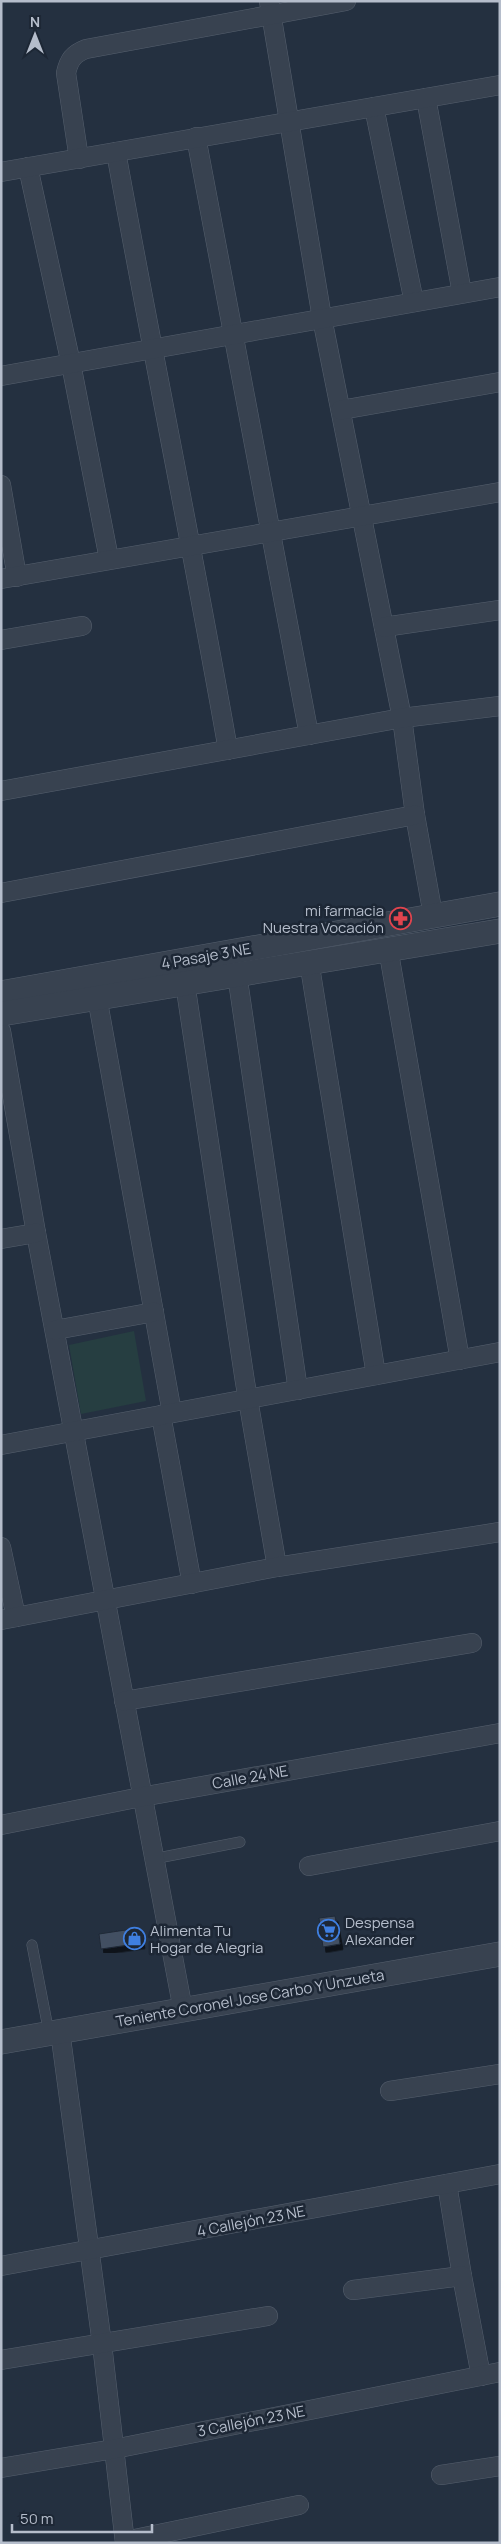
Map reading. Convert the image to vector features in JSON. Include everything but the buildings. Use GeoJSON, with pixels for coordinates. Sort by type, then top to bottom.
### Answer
{"type":"FeatureCollection","features":[{"type":"Feature","properties":{"kind":"street"},"geometry":{"type":"LineString","coordinates":[[79,159],[66,73],[69,61],[77,53],[86,49],[270,8],[346,1]]}},
{"type":"Feature","properties":{"kind":"street"},"geometry":{"type":"LineString","coordinates":[[270,8],[322,318],[363,515],[402,718],[415,814],[433,915]]}},
{"type":"Feature","properties":{"kind":"street"},"geometry":{"type":"LineString","coordinates":[[1,172],[500,85]]}},
{"type":"Feature","properties":{"kind":"street"},"geometry":{"type":"LineString","coordinates":[[426,98],[462,293]]}},
{"type":"Feature","properties":{"kind":"street"},"geometry":{"type":"LineString","coordinates":[[374,107],[414,302]]}},
{"type":"Feature","properties":{"kind":"street"},"geometry":{"type":"LineString","coordinates":[[196,137],[309,735]]}},
{"type":"Feature","properties":{"kind":"street"},"geometry":{"type":"LineString","coordinates":[[116,152],[151,348],[192,546],[228,750]]}},
{"type":"Feature","properties":{"kind":"street"},"geometry":{"type":"LineString","coordinates":[[28,167],[71,364],[109,559]]}},
{"type":"Feature","properties":{"kind":"street"},"geometry":{"type":"LineString","coordinates":[[1,376],[500,286]]}},
{"type":"Feature","properties":{"kind":"street"},"geometry":{"type":"LineString","coordinates":[[341,410],[500,382]]}},
{"type":"Feature","properties":{"kind":"street"},"geometry":{"type":"LineString","coordinates":[[1,484],[9,578],[192,546],[270,530],[500,492]]}},
{"type":"Feature","properties":{"kind":"street"},"geometry":{"type":"LineString","coordinates":[[384,627],[500,610]]}},
{"type":"Feature","properties":{"kind":"street"},"geometry":{"type":"LineString","coordinates":[[1,640],[82,626]]}},
{"type":"Feature","properties":{"kind":"street"},"geometry":{"type":"LineString","coordinates":[[1,791],[402,718],[500,706]]}},
{"type":"Feature","properties":{"kind":"street"},"geometry":{"type":"LineString","coordinates":[[1,893],[415,814]]}},
{"type":"Feature","properties":{"kind":"street","name":"4 Pasaje 3 NE"},"geometry":{"type":"LineString","coordinates":[[1,993],[500,904]]}},
{"type":"Feature","properties":{"kind":"street","name":"4 Pasaje 3 NE"},"geometry":{"type":"LineString","coordinates":[[1,1014],[388,948],[500,931]]}},
{"type":"Feature","properties":{"kind":"street"},"geometry":{"type":"LineString","coordinates":[[388,948],[460,1360]]}},
{"type":"Feature","properties":{"kind":"street"},"geometry":{"type":"LineString","coordinates":[[310,961],[376,1375]]}},
{"type":"Feature","properties":{"kind":"street"},"geometry":{"type":"LineString","coordinates":[[237,974],[298,1390]]}},
{"type":"Feature","properties":{"kind":"street"},"geometry":{"type":"LineString","coordinates":[[185,983],[247,1399],[277,1567]]}},
{"type":"Feature","properties":{"kind":"street"},"geometry":{"type":"LineString","coordinates":[[97,997],[154,1312],[192,1584]]}},
{"type":"Feature","properties":{"kind":"street"},"geometry":{"type":"LineString","coordinates":[[1,1032],[36,1233],[75,1431],[141,1797],[183,2010]]}},
{"type":"Feature","properties":{"kind":"street"},"geometry":{"type":"LineString","coordinates":[[1,1239],[36,1233]]}},
{"type":"Feature","properties":{"kind":"street"},"geometry":{"type":"LineString","coordinates":[[56,1330],[154,1312]]}},
{"type":"Feature","properties":{"kind":"street"},"geometry":{"type":"LineString","coordinates":[[1,1445],[500,1352]]}},
{"type":"Feature","properties":{"kind":"street"},"geometry":{"type":"LineString","coordinates":[[1,1547],[9,1619],[277,1567],[500,1532]]}},
{"type":"Feature","properties":{"kind":"street"},"geometry":{"type":"LineString","coordinates":[[124,1701],[472,1643]]}},
{"type":"Feature","properties":{"kind":"street","name":"Calle 24 NE"},"geometry":{"type":"LineString","coordinates":[[1,1825],[141,1797],[500,1733]]}},
{"type":"Feature","properties":{"kind":"street"},"geometry":{"type":"LineString","coordinates":[[309,1866],[500,1831]]}},
{"type":"Feature","properties":{"kind":"street","name":"Teniente Coronel Jose Carbo Y Unzueta"},"geometry":{"type":"LineString","coordinates":[[1,2042],[500,1954]]}},
{"type":"Feature","properties":{"kind":"street"},"geometry":{"type":"LineString","coordinates":[[55,2032],[102,2344],[125,2542],[299,2506]]}},
{"type":"Feature","properties":{"kind":"street"},"geometry":{"type":"LineString","coordinates":[[390,2091],[500,2074]]}},
{"type":"Feature","properties":{"kind":"street","name":"4 Callejón 23 NE"},"geometry":{"type":"LineString","coordinates":[[1,2266],[500,2174]]}},
{"type":"Feature","properties":{"kind":"street"},"geometry":{"type":"LineString","coordinates":[[447,2184],[481,2376]]}},
{"type":"Feature","properties":{"kind":"street"},"geometry":{"type":"LineString","coordinates":[[353,2290],[462,2276]]}},
{"type":"Feature","properties":{"kind":"street"},"geometry":{"type":"LineString","coordinates":[[1,2360],[268,2316]]}},
{"type":"Feature","properties":{"kind":"street","name":"3 Callejón 23 NE"},"geometry":{"type":"LineString","coordinates":[[1,2468],[114,2449],[500,2372]]}},
{"type":"Feature","properties":{"kind":"street"},"geometry":{"type":"LineString","coordinates":[[441,2476],[500,2466]]}},
{"type":"Feature","properties":{"kind":"lane"},"geometry":{"type":"LineString","coordinates":[[153,1859],[240,1842]]}},
{"type":"Feature","properties":{"kind":"lane"},"geometry":{"type":"LineString","coordinates":[[32,1945],[55,2032]]}},
{"type":"Feature","properties":{"kind":"green space"},"geometry":{"type":"Polygon","coordinates":[[[134,1331],[146,1401],[81,1414],[69,1345],[134,1331]]]}},
{"type":"Feature","properties":{"kind":"place","name":"mi farmacia Nuestra Vocación"},"geometry":{"type":"Point","coordinates":[400,919]}},
{"type":"Feature","properties":{"kind":"place","name":"Despensa Alexander"},"geometry":{"type":"Point","coordinates":[329,1931]}},
{"type":"Feature","properties":{"kind":"place","name":"Alimenta Tu Hogar de Alegria"},"geometry":{"type":"Point","coordinates":[134,1939]}}]}
